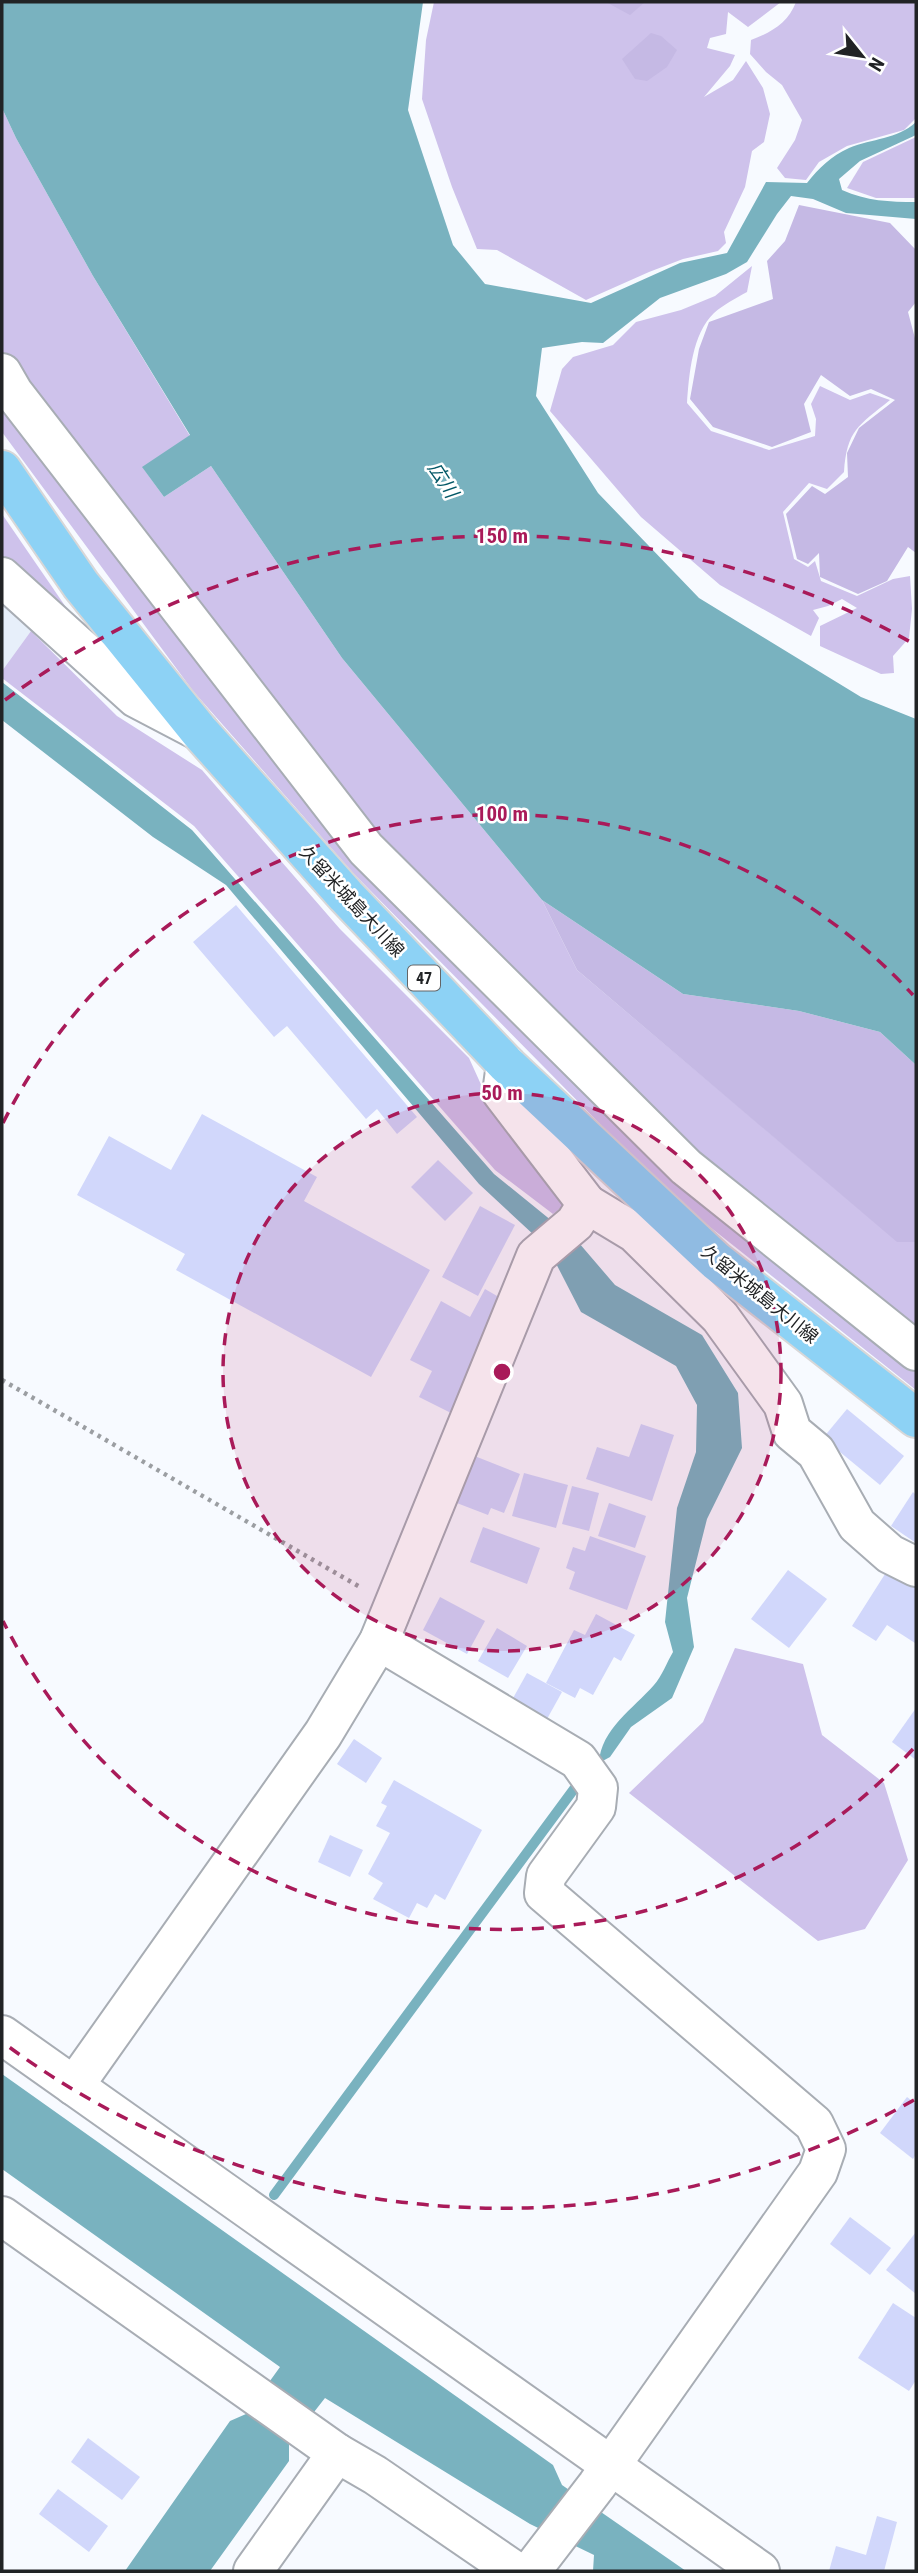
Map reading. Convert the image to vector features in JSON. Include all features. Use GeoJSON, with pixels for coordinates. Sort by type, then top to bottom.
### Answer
{"type":"FeatureCollection","features":[{"type":"Feature","properties":{"kind":"main road","name":"久留米城島大川線"},"geometry":{"type":"LineString","coordinates":[[2,470],[81,585],[199,732],[346,896],[506,1064],[716,1261],[916,1418]]}},
{"type":"Feature","properties":{"kind":"street"},"geometry":{"type":"LineString","coordinates":[[2,373],[13,392],[366,849],[685,1167],[916,1352]]}},
{"type":"Feature","properties":{"kind":"street"},"geometry":{"type":"LineString","coordinates":[[2,577],[136,698],[199,732]]}},
{"type":"Feature","properties":{"kind":"street"},"geometry":{"type":"LineString","coordinates":[[506,1064],[502,1093],[581,1213],[635,1233],[720,1317],[783,1404],[792,1432],[816,1452],[857,1525],[890,1554],[916,1567]]}},
{"type":"Feature","properties":{"kind":"street"},"geometry":{"type":"LineString","coordinates":[[74,2086],[323,1734],[384,1630],[536,1256],[581,1213]]}},
{"type":"Feature","properties":{"kind":"street"},"geometry":{"type":"LineString","coordinates":[[2,2216],[322,2443],[529,2567],[604,2475],[818,2172],[826,2149],[814,2124],[544,1893],[546,1877],[596,1807],[598,1788],[578,1760],[384,1630]]}},
{"type":"Feature","properties":{"kind":"street"},"geometry":{"type":"LineString","coordinates":[[2,2035],[604,2475],[760,2571]]}},
{"type":"Feature","properties":{"kind":"street"},"geometry":{"type":"LineString","coordinates":[[253,2571],[322,2443]]}},
{"type":"Feature","properties":{"kind":"path"},"geometry":{"type":"LineString","coordinates":[[2,1380],[369,1593],[384,1630]]}},
{"type":"Feature","properties":{"kind":"shaded area"},"geometry":{"type":"Polygon","coordinates":[[[434,2],[781,2],[748,27],[728,12],[726,34],[710,38],[707,48],[735,55],[730,66],[704,97],[733,80],[746,61],[763,88],[770,114],[764,142],[752,151],[745,187],[724,232],[726,243],[718,251],[683,259],[586,300],[497,250],[477,249],[452,187],[422,99],[426,40],[434,2]]]}},
{"type":"Feature","properties":{"kind":"shaded area"},"geometry":{"type":"Polygon","coordinates":[[[606,2],[645,2],[630,15],[606,2]]]}},
{"type":"Feature","properties":{"kind":"shaded area"},"geometry":{"type":"Polygon","coordinates":[[[796,2],[916,2],[916,118],[904,130],[847,146],[819,162],[806,180],[785,178],[777,168],[795,140],[802,120],[782,85],[750,54],[751,40],[778,26],[789,16],[796,2]]]}},
{"type":"Feature","properties":{"kind":"shaded area"},"geometry":{"type":"Polygon","coordinates":[[[651,33],[661,36],[677,50],[667,67],[647,81],[635,79],[622,59],[651,33]]]}},
{"type":"Feature","properties":{"kind":"shaded area"},"geometry":{"type":"Polygon","coordinates":[[[2,108],[93,276],[190,436],[143,468],[164,497],[211,466],[342,658],[542,900],[577,970],[897,1241],[916,1242],[916,1390],[672,1197],[354,874],[193,691],[2,432],[2,108]]]}},
{"type":"Feature","properties":{"kind":"shaded area"},"geometry":{"type":"Polygon","coordinates":[[[916,137],[916,198],[876,198],[847,188],[863,162],[916,137]]]}},
{"type":"Feature","properties":{"kind":"shaded area"},"geometry":{"type":"Polygon","coordinates":[[[799,205],[890,223],[916,250],[916,302],[908,312],[916,342],[916,553],[908,547],[887,581],[858,594],[820,577],[819,553],[808,564],[797,559],[786,514],[812,486],[825,494],[848,477],[847,453],[859,428],[895,400],[871,389],[850,396],[821,375],[804,404],[811,432],[772,447],[713,427],[690,399],[699,349],[709,322],[773,299],[767,261],[785,241],[799,205]]]}},
{"type":"Feature","properties":{"kind":"shaded area"},"geometry":{"type":"Polygon","coordinates":[[[752,266],[747,292],[714,313],[701,332],[693,355],[687,403],[711,431],[769,450],[815,436],[816,419],[811,404],[820,386],[850,400],[870,393],[890,400],[856,430],[848,447],[844,472],[827,489],[809,483],[783,512],[794,559],[808,567],[815,561],[821,581],[857,596],[893,579],[910,576],[912,609],[909,638],[893,656],[894,673],[881,674],[820,646],[820,626],[857,608],[842,599],[813,610],[819,618],[811,636],[720,585],[641,517],[550,411],[562,369],[573,357],[613,345],[636,322],[681,310],[715,296],[752,266]]]}},
{"type":"Feature","properties":{"kind":"shaded area"},"geometry":{"type":"Polygon","coordinates":[[[2,514],[72,616],[2,557],[2,514]]]}},
{"type":"Feature","properties":{"kind":"shaded area"},"geometry":{"type":"Polygon","coordinates":[[[2,596],[31,631],[2,671],[2,596]]]}},
{"type":"Feature","properties":{"kind":"shaded area"},"geometry":{"type":"Polygon","coordinates":[[[31,631],[117,716],[202,770],[340,929],[469,1058],[488,1100],[568,1202],[553,1214],[495,1170],[194,826],[2,678],[2,671],[31,631]]]}},
{"type":"Feature","properties":{"kind":"shaded area"},"geometry":{"type":"Polygon","coordinates":[[[542,900],[683,994],[799,1011],[880,1032],[916,1065],[916,1242],[897,1242],[577,970],[542,900]]]}},
{"type":"Feature","properties":{"kind":"shaded area"},"geometry":{"type":"Polygon","coordinates":[[[735,1648],[803,1664],[822,1735],[884,1783],[908,1860],[865,1929],[818,1941],[629,1793],[703,1722],[735,1648]]]}},
{"type":"Feature","properties":{"kind":"water","name":"広川"},"geometry":{"type":"Polygon","coordinates":[[[2,2],[423,2],[408,110],[453,245],[485,284],[591,303],[680,263],[727,253],[766,182],[807,183],[826,163],[843,151],[892,136],[916,122],[916,135],[860,161],[839,179],[842,190],[860,197],[916,202],[916,219],[846,213],[813,199],[791,196],[747,262],[726,274],[660,298],[603,343],[582,342],[542,348],[536,396],[598,493],[699,598],[861,697],[916,719],[916,1065],[880,1032],[799,1011],[683,994],[542,900],[342,658],[211,466],[164,497],[142,467],[190,435],[93,276],[2,108],[2,2]]]}},
{"type":"Feature","properties":{"kind":"water"},"geometry":{"type":"Polygon","coordinates":[[[2,682],[192,830],[494,1174],[579,1243],[615,1285],[702,1335],[738,1393],[742,1448],[707,1519],[687,1598],[694,1647],[672,1698],[631,1727],[610,1757],[599,1763],[605,1740],[619,1720],[657,1681],[673,1652],[665,1622],[677,1508],[696,1452],[697,1405],[676,1366],[581,1312],[548,1248],[479,1184],[226,885],[153,837],[2,720],[2,682]]]}},
{"type":"Feature","properties":{"kind":"water"},"geometry":{"type":"Polygon","coordinates":[[[2,2074],[553,2465],[562,2485],[686,2571],[593,2571],[594,2555],[530,2524],[325,2398],[289,2444],[289,2461],[210,2571],[125,2571],[230,2421],[246,2414],[280,2367],[2,2169],[2,2074]]]}},
{"type":"Feature","properties":{"kind":"building"},"geometry":{"type":"Polygon","coordinates":[[[236,905],[417,1117],[397,1134],[377,1109],[366,1119],[287,1026],[274,1037],[193,942],[236,905]]]}},
{"type":"Feature","properties":{"kind":"building"},"geometry":{"type":"Polygon","coordinates":[[[202,1114],[317,1177],[304,1201],[430,1270],[371,1377],[176,1270],[185,1254],[77,1195],[109,1136],[171,1170],[202,1114]]]}},
{"type":"Feature","properties":{"kind":"building"},"geometry":{"type":"Polygon","coordinates":[[[438,1160],[473,1193],[445,1221],[411,1187],[438,1160]]]}},
{"type":"Feature","properties":{"kind":"building"},"geometry":{"type":"Polygon","coordinates":[[[480,1206],[515,1225],[478,1296],[442,1277],[480,1206]]]}},
{"type":"Feature","properties":{"kind":"building"},"geometry":{"type":"Polygon","coordinates":[[[485,1289],[511,1304],[453,1414],[419,1397],[432,1371],[410,1360],[441,1301],[470,1317],[485,1289]]]}},
{"type":"Feature","properties":{"kind":"building"},"geometry":{"type":"Polygon","coordinates":[[[847,1409],[904,1456],[880,1485],[823,1438],[847,1409]]]}},
{"type":"Feature","properties":{"kind":"building"},"geometry":{"type":"Polygon","coordinates":[[[641,1424],[674,1435],[652,1501],[586,1479],[597,1447],[629,1457],[641,1424]]]}},
{"type":"Feature","properties":{"kind":"building"},"geometry":{"type":"Polygon","coordinates":[[[467,1453],[520,1474],[504,1513],[491,1508],[488,1515],[449,1500],[467,1453]]]}},
{"type":"Feature","properties":{"kind":"building"},"geometry":{"type":"Polygon","coordinates":[[[524,1473],[568,1485],[556,1528],[512,1516],[524,1473]]]}},
{"type":"Feature","properties":{"kind":"building"},"geometry":{"type":"Polygon","coordinates":[[[572,1486],[599,1493],[589,1531],[562,1524],[572,1486]]]}},
{"type":"Feature","properties":{"kind":"building"},"geometry":{"type":"Polygon","coordinates":[[[913,1492],[916,1495],[916,1543],[891,1526],[913,1492]]]}},
{"type":"Feature","properties":{"kind":"building"},"geometry":{"type":"Polygon","coordinates":[[[609,1503],[646,1516],[635,1548],[598,1536],[609,1503]]]}},
{"type":"Feature","properties":{"kind":"building"},"geometry":{"type":"Polygon","coordinates":[[[483,1527],[540,1548],[527,1584],[470,1562],[483,1527]]]}},
{"type":"Feature","properties":{"kind":"building"},"geometry":{"type":"Polygon","coordinates":[[[590,1536],[646,1556],[627,1610],[569,1589],[575,1572],[566,1568],[573,1547],[585,1551],[590,1536]]]}},
{"type":"Feature","properties":{"kind":"building"},"geometry":{"type":"Polygon","coordinates":[[[892,1563],[916,1578],[915,1643],[887,1625],[876,1641],[852,1626],[892,1563]]]}},
{"type":"Feature","properties":{"kind":"building"},"geometry":{"type":"Polygon","coordinates":[[[788,1570],[827,1599],[789,1648],[751,1619],[788,1570]]]}},
{"type":"Feature","properties":{"kind":"building"},"geometry":{"type":"Polygon","coordinates":[[[440,1597],[485,1621],[467,1654],[423,1630],[440,1597]]]}},
{"type":"Feature","properties":{"kind":"building"},"geometry":{"type":"Polygon","coordinates":[[[596,1614],[635,1635],[621,1661],[614,1657],[593,1695],[580,1688],[575,1698],[546,1683],[574,1630],[585,1635],[596,1614]]]}},
{"type":"Feature","properties":{"kind":"building"},"geometry":{"type":"Polygon","coordinates":[[[497,1628],[527,1646],[508,1678],[478,1661],[497,1628]]]}},
{"type":"Feature","properties":{"kind":"building"},"geometry":{"type":"Polygon","coordinates":[[[527,1673],[562,1692],[547,1719],[512,1700],[527,1673]]]}},
{"type":"Feature","properties":{"kind":"building"},"geometry":{"type":"Polygon","coordinates":[[[916,1708],[916,1760],[892,1742],[916,1708]]]}},
{"type":"Feature","properties":{"kind":"building"},"geometry":{"type":"Polygon","coordinates":[[[354,1739],[382,1758],[366,1783],[337,1764],[354,1739]]]}},
{"type":"Feature","properties":{"kind":"building"},"geometry":{"type":"Polygon","coordinates":[[[394,1780],[482,1830],[445,1900],[435,1894],[427,1908],[417,1903],[409,1918],[373,1899],[383,1883],[368,1874],[390,1833],[376,1826],[387,1806],[381,1803],[394,1780]]]}},
{"type":"Feature","properties":{"kind":"building"},"geometry":{"type":"Polygon","coordinates":[[[330,1835],[363,1850],[350,1877],[318,1862],[330,1835]]]}},
{"type":"Feature","properties":{"kind":"building"},"geometry":{"type":"Polygon","coordinates":[[[907,2097],[916,2104],[916,2154],[913,2159],[880,2133],[907,2097]]]}},
{"type":"Feature","properties":{"kind":"building"},"geometry":{"type":"Polygon","coordinates":[[[850,2217],[891,2248],[870,2275],[830,2244],[850,2217]]]}},
{"type":"Feature","properties":{"kind":"building"},"geometry":{"type":"Polygon","coordinates":[[[916,2232],[916,2294],[886,2270],[916,2232]]]}},
{"type":"Feature","properties":{"kind":"building"},"geometry":{"type":"Polygon","coordinates":[[[893,2303],[916,2318],[916,2380],[909,2391],[858,2358],[893,2303]]]}},
{"type":"Feature","properties":{"kind":"building"},"geometry":{"type":"Polygon","coordinates":[[[88,2438],[140,2477],[122,2500],[71,2462],[88,2438]]]}},
{"type":"Feature","properties":{"kind":"building"},"geometry":{"type":"Polygon","coordinates":[[[58,2489],[108,2526],[89,2552],[39,2514],[58,2489]]]}},
{"type":"Feature","properties":{"kind":"building"},"geometry":{"type":"Polygon","coordinates":[[[877,2516],[897,2522],[884,2571],[829,2571],[836,2546],[866,2555],[877,2516]]]}},
{"type":"Feature","properties":{"kind":"waterway"},"geometry":{"type":"LineString","coordinates":[[274,2195],[574,1789]]}}]}
